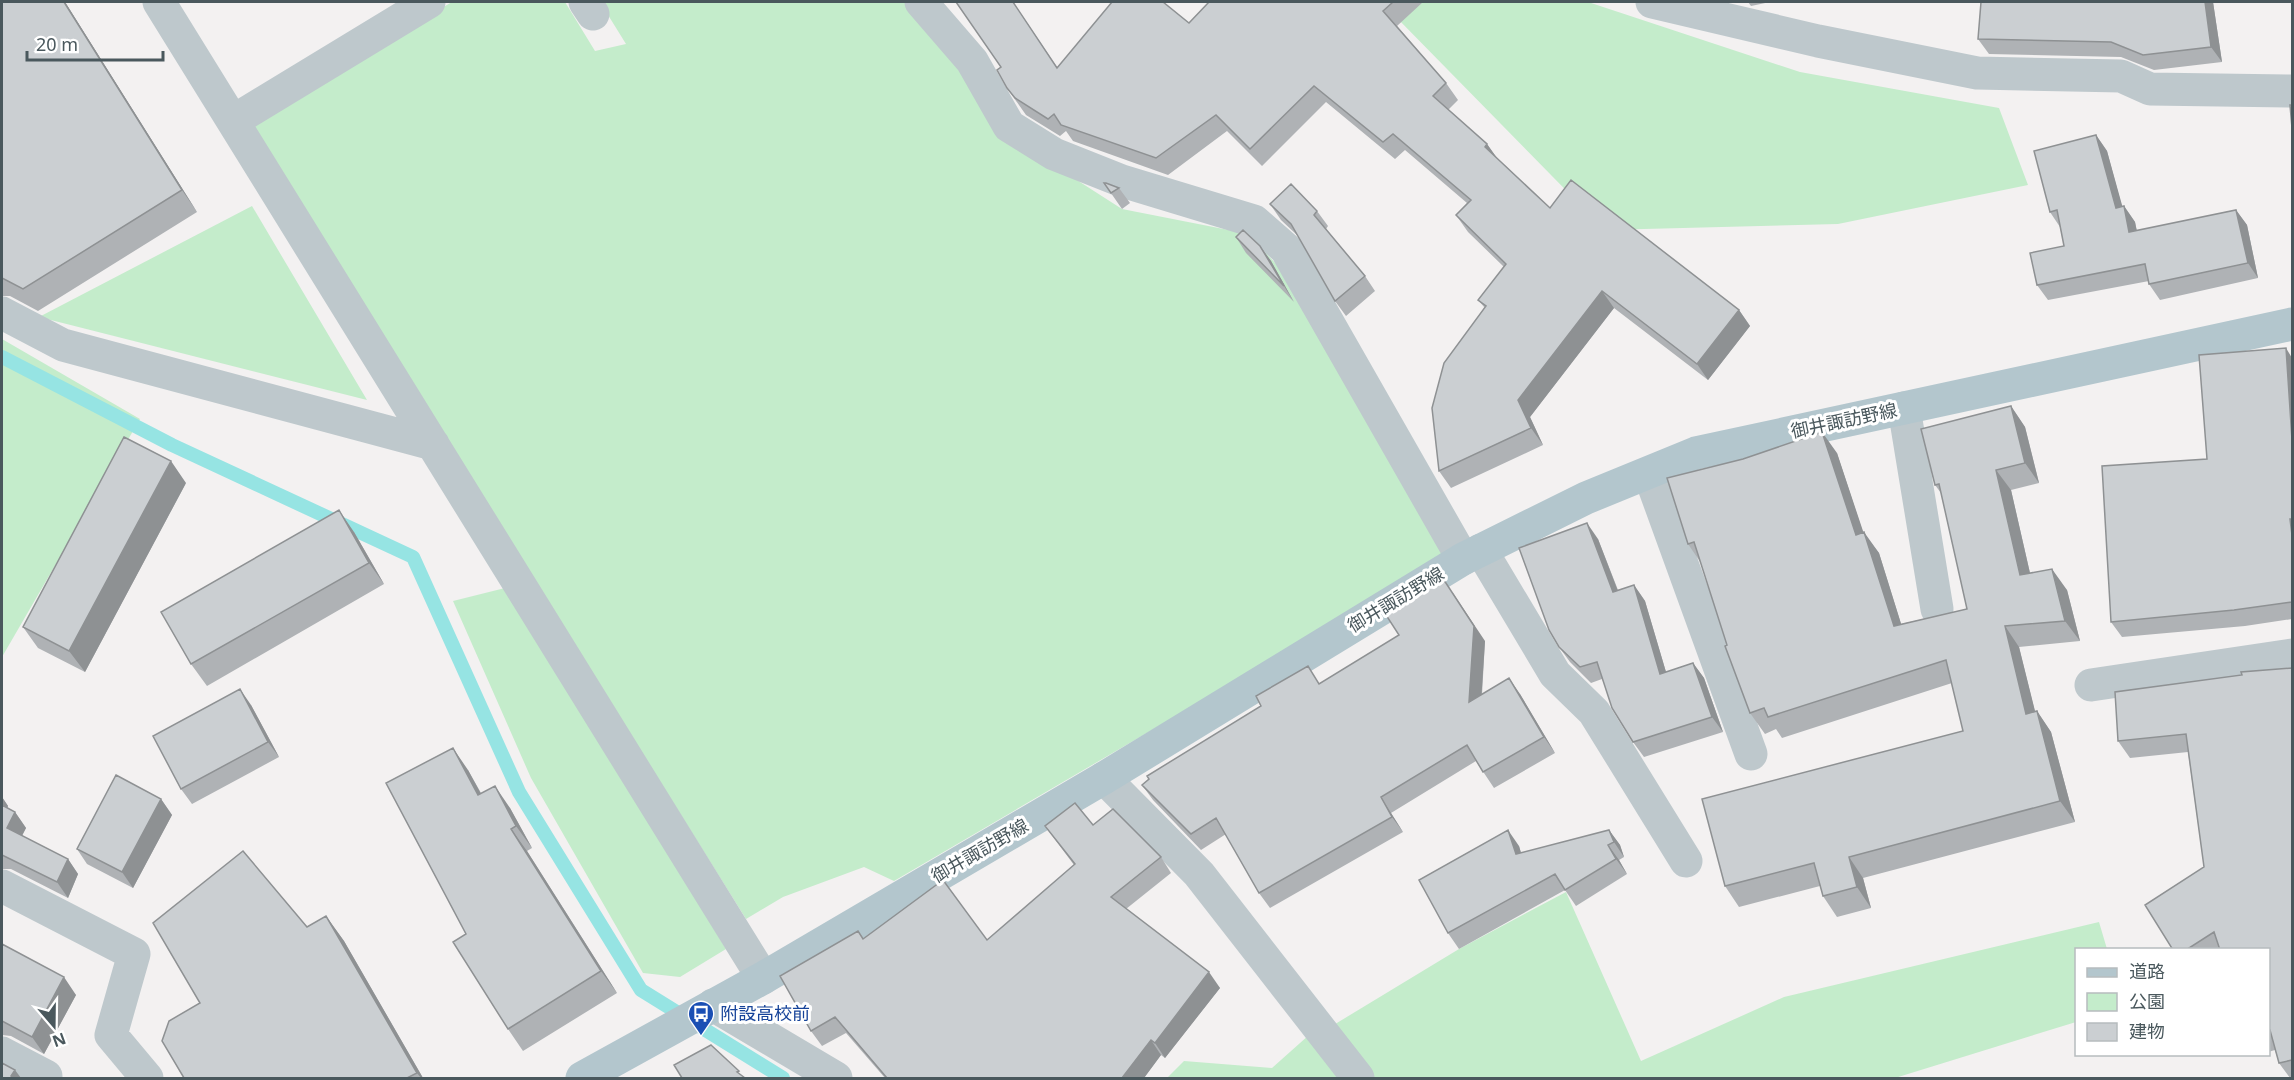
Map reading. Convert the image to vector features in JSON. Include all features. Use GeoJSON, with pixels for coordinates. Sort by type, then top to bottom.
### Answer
{"type":"FeatureCollection","features":[{"type":"Feature","properties":{"kind":"main road","name":"御井諏訪野線"},"geometry":{"type":"LineString","coordinates":[[582,1078],[763,978],[1104,778],[1472,555],[1586,498],[1696,453],[2292,324]]}},
{"type":"Feature","properties":{"kind":"street"},"geometry":{"type":"LineString","coordinates":[[159,2],[763,978]]}},
{"type":"Feature","properties":{"kind":"street"},"geometry":{"type":"LineString","coordinates":[[233,121],[429,2]]}},
{"type":"Feature","properties":{"kind":"street"},"geometry":{"type":"LineString","coordinates":[[921,2],[972,61],[1009,126],[1054,154],[1122,181],[1254,221],[1286,249],[1472,555],[1555,674],[1594,712],[1686,861]]}},
{"type":"Feature","properties":{"kind":"street"},"geometry":{"type":"LineString","coordinates":[[1652,2],[1818,41],[1977,73],[2121,76],[2150,89],[2292,91]]}},
{"type":"Feature","properties":{"kind":"street"},"geometry":{"type":"LineString","coordinates":[[2,313],[63,345],[433,444]]}},
{"type":"Feature","properties":{"kind":"street"},"geometry":{"type":"LineString","coordinates":[[1905,408],[1937,609]]}},
{"type":"Feature","properties":{"kind":"street"},"geometry":{"type":"LineString","coordinates":[[1649,473],[1751,754]]}},
{"type":"Feature","properties":{"kind":"street"},"geometry":{"type":"LineString","coordinates":[[2091,685],[2292,655]]}},
{"type":"Feature","properties":{"kind":"street"},"geometry":{"type":"LineString","coordinates":[[1104,778],[1199,874],[1358,1078]]}},
{"type":"Feature","properties":{"kind":"street"},"geometry":{"type":"LineString","coordinates":[[2,886],[134,954],[111,1035],[147,1078]]}},
{"type":"Feature","properties":{"kind":"street"},"geometry":{"type":"LineString","coordinates":[[713,1005],[836,1078]]}},
{"type":"Feature","properties":{"kind":"street"},"geometry":{"type":"LineString","coordinates":[[2,1053],[46,1076]]}},
{"type":"Feature","properties":{"kind":"green space"},"geometry":{"type":"Polygon","coordinates":[[[452,2],[565,2],[595,51],[626,44],[600,2],[908,2],[964,65],[1002,132],[1122,209],[1249,234],[1287,276],[1449,556],[894,881],[864,867],[783,897],[746,919],[309,221],[250,122],[452,2]]]}},
{"type":"Feature","properties":{"kind":"green space"},"geometry":{"type":"Polygon","coordinates":[[[1385,2],[1588,2],[1800,72],[1999,108],[2028,185],[1838,224],[1605,230],[1395,16],[1385,2]]]}},
{"type":"Feature","properties":{"kind":"green space"},"geometry":{"type":"Polygon","coordinates":[[[252,206],[367,400],[39,317],[252,206]]]}},
{"type":"Feature","properties":{"kind":"green space"},"geometry":{"type":"Polygon","coordinates":[[[2,339],[140,419],[2,657],[2,339]]]}},
{"type":"Feature","properties":{"kind":"green space"},"geometry":{"type":"Polygon","coordinates":[[[509,587],[726,949],[680,977],[643,973],[531,778],[453,601],[509,587]]]}},
{"type":"Feature","properties":{"kind":"green space"},"geometry":{"type":"Polygon","coordinates":[[[1566,892],[1641,1061],[1784,997],[2099,922],[2107,948],[2075,948],[2075,1022],[1895,1078],[1358,1078],[1322,1032],[1459,949],[1566,892]]]}},
{"type":"Feature","properties":{"kind":"green space"},"geometry":{"type":"Polygon","coordinates":[[[1309,1035],[1347,1078],[1167,1078],[1184,1061],[1272,1068],[1309,1035]]]}},
{"type":"Feature","properties":{"kind":"building"},"geometry":{"type":"Polygon","coordinates":[[[2,2],[64,2],[182,190],[23,289],[2,278],[2,2]]]}},
{"type":"Feature","properties":{"kind":"building"},"geometry":{"type":"Polygon","coordinates":[[[956,2],[1013,2],[1057,68],[1112,2],[1163,2],[1189,23],[1209,2],[1393,2],[1383,11],[1446,83],[1433,96],[1487,144],[1485,147],[1550,208],[1571,180],[1739,310],[1697,364],[1602,291],[1518,400],[1531,428],[1439,471],[1432,408],[1444,363],[1486,306],[1478,300],[1506,264],[1456,215],[1471,200],[1393,134],[1383,142],[1314,86],[1250,149],[1216,115],[1156,158],[1061,125],[1054,114],[1048,119],[1015,98],[997,70],[1001,67],[956,2]]]}},
{"type":"Feature","properties":{"kind":"building"},"geometry":{"type":"Polygon","coordinates":[[[1981,2],[2205,2],[2211,47],[2143,55],[2111,42],[1978,39],[1981,2]]]}},
{"type":"Feature","properties":{"kind":"building"},"geometry":{"type":"Polygon","coordinates":[[[2290,105],[2292,105],[2292,128],[2290,105]]]}},
{"type":"Feature","properties":{"kind":"building"},"geometry":{"type":"Polygon","coordinates":[[[2096,135],[2116,208],[2124,206],[2129,232],[2236,210],[2248,263],[2149,284],[2145,264],[2037,285],[2030,253],[2064,246],[2057,210],[2050,212],[2034,151],[2096,135]]]}},
{"type":"Feature","properties":{"kind":"building"},"geometry":{"type":"Polygon","coordinates":[[[1104,183],[1106,183],[1119,188],[1111,193],[1104,183]]]}},
{"type":"Feature","properties":{"kind":"building"},"geometry":{"type":"Polygon","coordinates":[[[1291,184],[1317,211],[1314,215],[1365,276],[1335,301],[1291,224],[1270,204],[1291,184]]]}},
{"type":"Feature","properties":{"kind":"building"},"geometry":{"type":"Polygon","coordinates":[[[1243,230],[1260,246],[1284,286],[1236,237],[1243,230]]]}},
{"type":"Feature","properties":{"kind":"building"},"geometry":{"type":"Polygon","coordinates":[[[2286,348],[2292,440],[2292,519],[2290,519],[2292,602],[2111,622],[2102,466],[2207,459],[2199,355],[2286,348]]]}},
{"type":"Feature","properties":{"kind":"building"},"geometry":{"type":"Polygon","coordinates":[[[2011,406],[2025,463],[1996,470],[2020,575],[2052,569],[2065,621],[2005,626],[2026,714],[2037,711],[2060,801],[1849,857],[1857,887],[1823,896],[1814,863],[1725,886],[1702,799],[1963,731],[1946,660],[1768,717],[1764,708],[1750,713],[1725,646],[1727,645],[1694,542],[1688,544],[1667,478],[1743,459],[1822,432],[1856,535],[1864,532],[1894,626],[1967,609],[1939,484],[1935,485],[1921,429],[2011,406]]]}},
{"type":"Feature","properties":{"kind":"building"},"geometry":{"type":"Polygon","coordinates":[[[124,437],[171,461],[69,651],[23,627],[124,437]]]}},
{"type":"Feature","properties":{"kind":"building"},"geometry":{"type":"Polygon","coordinates":[[[339,510],[369,563],[191,664],[161,612],[339,510]]]}},
{"type":"Feature","properties":{"kind":"building"},"geometry":{"type":"Polygon","coordinates":[[[1587,523],[1613,592],[1634,585],[1660,674],[1693,663],[1712,717],[1633,742],[1612,708],[1597,662],[1580,667],[1559,647],[1549,630],[1519,548],[1587,523]]]}},
{"type":"Feature","properties":{"kind":"building"},"geometry":{"type":"Polygon","coordinates":[[[1442,577],[1474,626],[1469,702],[1509,678],[1544,737],[1483,772],[1467,745],[1381,797],[1392,817],[1259,893],[1216,818],[1191,834],[1142,785],[1149,779],[1147,776],[1261,706],[1256,696],[1308,666],[1319,684],[1399,635],[1386,615],[1442,577]]]}},
{"type":"Feature","properties":{"kind":"building"},"geometry":{"type":"Polygon","coordinates":[[[2292,668],[2292,1060],[2279,1063],[2270,1030],[2270,948],[2219,948],[2214,932],[2189,948],[2172,948],[2145,905],[2204,867],[2186,734],[2118,741],[2115,692],[2242,675],[2241,672],[2292,668]]]}},
{"type":"Feature","properties":{"kind":"building"},"geometry":{"type":"Polygon","coordinates":[[[240,689],[268,742],[181,789],[153,736],[240,689]]]}},
{"type":"Feature","properties":{"kind":"building"},"geometry":{"type":"Polygon","coordinates":[[[453,748],[478,795],[495,786],[516,826],[511,829],[601,971],[508,1029],[453,942],[466,934],[386,783],[453,748]]]}},
{"type":"Feature","properties":{"kind":"building"},"geometry":{"type":"Polygon","coordinates":[[[116,775],[161,799],[122,872],[77,849],[116,775]]]}},
{"type":"Feature","properties":{"kind":"building"},"geometry":{"type":"Polygon","coordinates":[[[1075,803],[1093,825],[1113,809],[1161,857],[1111,897],[1209,972],[1155,1043],[1151,1040],[1122,1078],[887,1078],[835,1017],[811,1031],[780,976],[858,931],[863,939],[943,880],[987,940],[1075,864],[1045,826],[1075,803]]]}},
{"type":"Feature","properties":{"kind":"building"},"geometry":{"type":"Polygon","coordinates":[[[2,805],[15,812],[7,828],[68,859],[57,882],[2,855],[2,805]]]}},
{"type":"Feature","properties":{"kind":"building"},"geometry":{"type":"Polygon","coordinates":[[[1508,830],[1516,854],[1609,830],[1614,842],[1608,845],[1616,859],[1565,890],[1555,874],[1448,933],[1419,880],[1508,830]]]}},
{"type":"Feature","properties":{"kind":"building"},"geometry":{"type":"Polygon","coordinates":[[[243,851],[307,927],[326,916],[417,1073],[407,1078],[184,1078],[162,1041],[169,1021],[200,1003],[153,923],[243,851]]]}},
{"type":"Feature","properties":{"kind":"building"},"geometry":{"type":"Polygon","coordinates":[[[2,944],[64,977],[32,1037],[2,1021],[2,944]]]}},
{"type":"Feature","properties":{"kind":"building"},"geometry":{"type":"Polygon","coordinates":[[[711,1045],[745,1078],[682,1078],[674,1065],[711,1045]]]}},
{"type":"Feature","properties":{"kind":"building"},"geometry":{"type":"Polygon","coordinates":[[[2,1063],[15,1070],[11,1076],[15,1078],[2,1078],[2,1063]]]}},
{"type":"Feature","properties":{"kind":"waterway"},"geometry":{"type":"LineString","coordinates":[[2,357],[172,445],[413,557],[519,792],[641,990],[783,1078]]}},
{"type":"Feature","properties":{"kind":"place","name":"附設高校前"},"geometry":{"type":"Point","coordinates":[701,1037]}}]}
